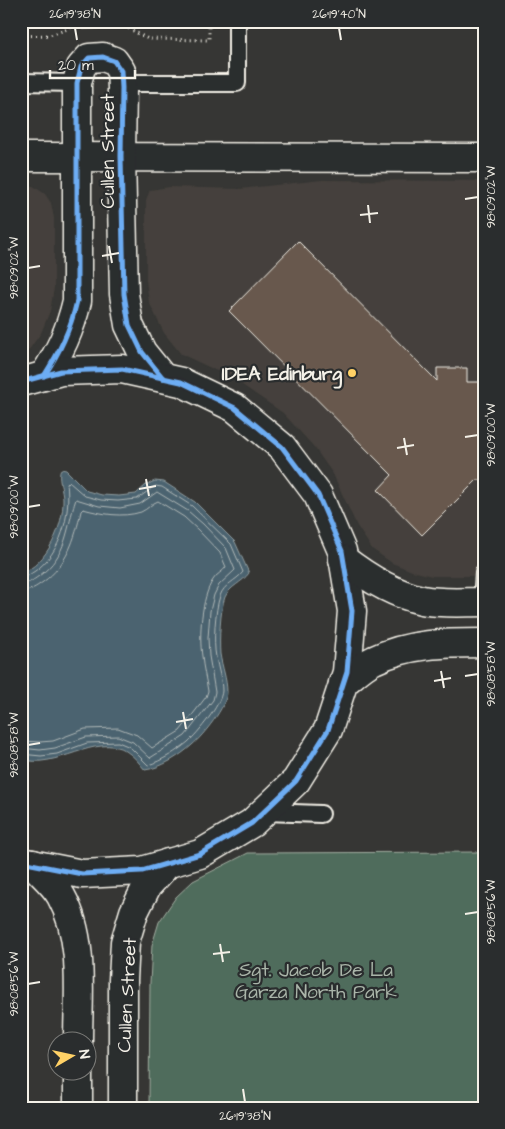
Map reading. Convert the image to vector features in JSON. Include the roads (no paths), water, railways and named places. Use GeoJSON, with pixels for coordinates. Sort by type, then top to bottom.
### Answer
{"type":"FeatureCollection","features":[{"type":"Feature","properties":{"kind":"street","name":"Cullen Street"},"geometry":{"type":"LineString","coordinates":[[32,379],[62,347],[72,324],[78,301],[77,83],[81,66],[90,58],[103,57],[114,61],[120,71],[122,82],[121,156],[124,294],[129,325],[142,352],[162,378]]}},
{"type":"Feature","properties":{"kind":"street"},"geometry":{"type":"LineString","coordinates":[[21,157],[484,158]]}},
{"type":"Feature","properties":{"kind":"street"},"geometry":{"type":"LineString","coordinates":[[27,863],[82,874],[142,871],[200,854],[252,824],[296,781],[328,730],[347,672],[352,612],[342,551],[318,495],[282,446],[236,408],[181,382],[122,369],[61,371],[32,379]]}},
{"type":"Feature","properties":{"kind":"street"},"geometry":{"type":"LineString","coordinates":[[343,559],[361,573],[389,588],[422,600],[483,602]]}},
{"type":"Feature","properties":{"kind":"street"},"geometry":{"type":"LineString","coordinates":[[343,683],[373,661],[400,650],[439,643],[484,643]]}},
{"type":"Feature","properties":{"kind":"street"},"geometry":{"type":"LineString","coordinates":[[27,863],[60,895],[72,920],[77,953],[78,1032]]}},
{"type":"Feature","properties":{"kind":"street","name":"Cullen Street"},"geometry":{"type":"LineString","coordinates":[[123,1108],[123,980],[125,942],[134,912],[147,886],[168,864]]}},
{"type":"Feature","properties":{"kind":"street"},"geometry":{"type":"LineString","coordinates":[[78,1082],[78,1108]]}},
{"type":"Feature","properties":{"kind":"lane"},"geometry":{"type":"LineString","coordinates":[[122,82],[237,83],[237,21]]}},
{"type":"Feature","properties":{"kind":"lane"},"geometry":{"type":"LineString","coordinates":[[21,82],[77,83]]}},
{"type":"Feature","properties":{"kind":"lane"},"geometry":{"type":"LineString","coordinates":[[483,602],[484,573]]}},
{"type":"Feature","properties":{"kind":"lane"},"geometry":{"type":"LineString","coordinates":[[265,812],[321,814]]}},
{"type":"Feature","properties":{"kind":"water"},"geometry":{"type":"Polygon","coordinates":[[[61,469],[66,470],[87,491],[102,495],[136,494],[146,485],[155,481],[164,482],[195,502],[235,542],[249,573],[227,593],[222,609],[220,654],[227,692],[219,713],[192,745],[170,761],[151,769],[145,770],[129,753],[114,746],[89,748],[48,760],[34,761],[21,759],[21,573],[39,562],[57,532],[63,509],[61,469]]]}},
{"type":"Feature","properties":{"kind":"place","name":"IDEA Edinburg"},"geometry":{"type":"Point","coordinates":[352,373]}},
{"type":"Feature","properties":{"kind":"park label","name":"Sgt. Jacob De La Garza North Park"},"geometry":{"type":"Point","coordinates":[316,980]}}]}
